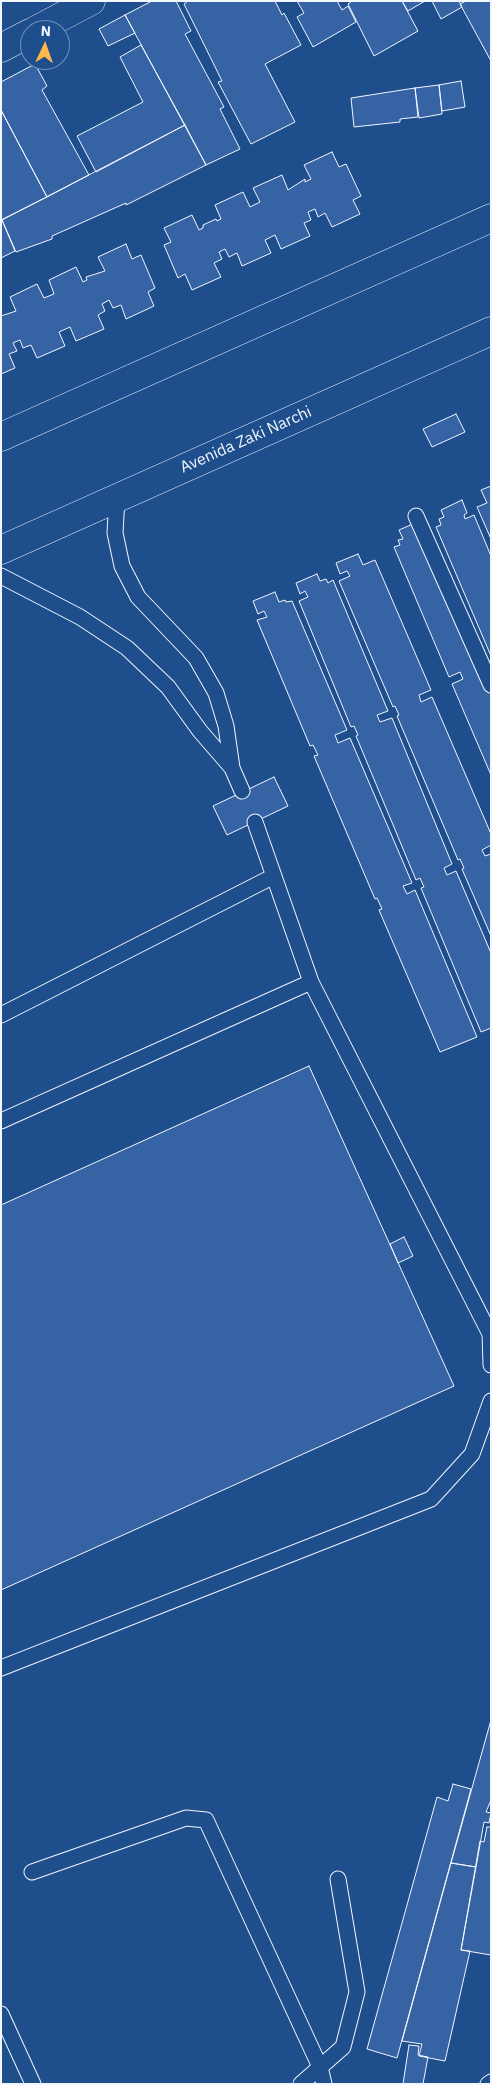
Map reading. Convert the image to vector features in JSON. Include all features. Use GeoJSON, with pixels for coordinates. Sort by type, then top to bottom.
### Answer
{"type":"FeatureCollection","features":[{"type":"Feature","properties":{"kind":"main road"},"geometry":{"type":"LineString","coordinates":[[55,20],[91,1]]}},
{"type":"Feature","properties":{"kind":"main road"},"geometry":{"type":"LineString","coordinates":[[1,48],[20,38]]}},
{"type":"Feature","properties":{"kind":"main road"},"geometry":{"type":"LineString","coordinates":[[1,437],[491,218]]}},
{"type":"Feature","properties":{"kind":"main road","name":"Avenida Zaki Narchi"},"geometry":{"type":"LineString","coordinates":[[5,545],[117,498],[491,331]]}},
{"type":"Feature","properties":{"kind":"lane"},"geometry":{"type":"LineString","coordinates":[[117,498],[115,533],[122,566],[138,598],[196,658],[216,693],[226,726],[232,768],[242,791]]}},
{"type":"Feature","properties":{"kind":"lane"},"geometry":{"type":"LineString","coordinates":[[416,516],[491,686]]}},
{"type":"Feature","properties":{"kind":"lane"},"geometry":{"type":"LineString","coordinates":[[1,576],[80,617],[127,648],[168,687],[200,731],[232,768]]}},
{"type":"Feature","properties":{"kind":"lane"},"geometry":{"type":"LineString","coordinates":[[255,822],[311,982],[490,1334],[491,1365]]}},
{"type":"Feature","properties":{"kind":"lane"},"geometry":{"type":"LineString","coordinates":[[1,1015],[274,876]]}},
{"type":"Feature","properties":{"kind":"lane"},"geometry":{"type":"LineString","coordinates":[[1,1121],[311,982]]}},
{"type":"Feature","properties":{"kind":"lane"},"geometry":{"type":"LineString","coordinates":[[1,1668],[431,1499],[472,1454],[491,1401]]}},
{"type":"Feature","properties":{"kind":"lane"},"geometry":{"type":"LineString","coordinates":[[32,1872],[186,1818],[206,1820],[320,2067],[324,2084]]}},
{"type":"Feature","properties":{"kind":"lane"},"geometry":{"type":"LineString","coordinates":[[301,2084],[342,2047],[357,1992],[338,1879]]}},
{"type":"Feature","properties":{"kind":"lane"},"geometry":{"type":"LineString","coordinates":[[1,2014],[33,2084]]}},
{"type":"Feature","properties":{"kind":"building"},"geometry":{"type":"Polygon","coordinates":[[[152,1],[176,1],[191,31],[185,34],[224,107],[220,109],[240,149],[206,165],[125,15],[152,1]]]}},
{"type":"Feature","properties":{"kind":"building"},"geometry":{"type":"Polygon","coordinates":[[[188,1],[275,1],[282,15],[284,13],[301,45],[265,64],[295,122],[251,144],[218,82],[222,81],[184,4],[188,1]]]}},
{"type":"Feature","properties":{"kind":"building"},"geometry":{"type":"Polygon","coordinates":[[[297,1],[337,1],[342,10],[348,6],[356,22],[313,47],[297,17],[304,13],[297,1]]]}},
{"type":"Feature","properties":{"kind":"building"},"geometry":{"type":"Polygon","coordinates":[[[352,1],[402,1],[418,31],[374,56],[348,4],[352,1]]]}},
{"type":"Feature","properties":{"kind":"building"},"geometry":{"type":"Polygon","coordinates":[[[402,1],[425,1],[408,11],[402,1]]]}},
{"type":"Feature","properties":{"kind":"building"},"geometry":{"type":"Polygon","coordinates":[[[432,1],[459,1],[462,7],[441,19],[432,1]]]}},
{"type":"Feature","properties":{"kind":"building"},"geometry":{"type":"Polygon","coordinates":[[[466,1],[491,1],[491,61],[460,4],[466,1]]]}},
{"type":"Feature","properties":{"kind":"building"},"geometry":{"type":"Polygon","coordinates":[[[125,15],[135,33],[108,46],[99,29],[125,15]]]}},
{"type":"Feature","properties":{"kind":"building"},"geometry":{"type":"Polygon","coordinates":[[[141,45],[185,125],[96,172],[77,136],[143,102],[120,57],[141,45]]]}},
{"type":"Feature","properties":{"kind":"building"},"geometry":{"type":"Polygon","coordinates":[[[24,70],[38,70],[47,86],[42,90],[89,175],[47,197],[1,110],[1,82],[24,70]]]}},
{"type":"Feature","properties":{"kind":"building"},"geometry":{"type":"Polygon","coordinates":[[[461,81],[465,107],[442,111],[439,85],[461,81]]]}},
{"type":"Feature","properties":{"kind":"building"},"geometry":{"type":"Polygon","coordinates":[[[439,85],[442,114],[419,118],[415,88],[439,85]]]}},
{"type":"Feature","properties":{"kind":"building"},"geometry":{"type":"Polygon","coordinates":[[[415,88],[418,117],[400,119],[400,122],[354,127],[351,98],[415,88]]]}},
{"type":"Feature","properties":{"kind":"building"},"geometry":{"type":"Polygon","coordinates":[[[1,110],[47,197],[1,220],[1,110]]]}},
{"type":"Feature","properties":{"kind":"building"},"geometry":{"type":"Polygon","coordinates":[[[185,125],[206,165],[126,205],[126,203],[52,236],[52,239],[16,252],[2,220],[185,125]]]}},
{"type":"Feature","properties":{"kind":"building"},"geometry":{"type":"Polygon","coordinates":[[[332,152],[339,167],[346,164],[361,196],[353,200],[360,214],[332,227],[325,213],[318,217],[315,209],[308,212],[311,220],[304,223],[310,236],[281,249],[275,235],[265,240],[271,253],[242,266],[237,253],[229,257],[225,249],[219,252],[222,259],[214,263],[221,277],[192,290],[185,274],[178,278],[164,245],[171,242],[164,228],[192,215],[199,230],[203,228],[203,225],[216,219],[217,221],[221,219],[215,205],[243,192],[250,207],[260,202],[253,188],[282,175],[288,190],[305,179],[305,182],[311,179],[304,165],[332,152]]]}},
{"type":"Feature","properties":{"kind":"building"},"geometry":{"type":"Polygon","coordinates":[[[1,220],[15,251],[1,258],[1,220]]]}},
{"type":"Feature","properties":{"kind":"building"},"geometry":{"type":"Polygon","coordinates":[[[126,244],[132,259],[141,255],[155,288],[148,292],[154,306],[126,319],[121,305],[113,308],[109,300],[102,304],[105,311],[98,315],[104,329],[76,341],[70,327],[59,332],[65,346],[37,358],[31,345],[23,348],[20,340],[13,343],[17,351],[9,354],[15,368],[1,374],[1,316],[16,311],[10,297],[37,284],[44,298],[54,294],[49,280],[76,267],[83,282],[87,280],[86,277],[105,271],[98,257],[126,244]]]}},
{"type":"Feature","properties":{"kind":"building"},"geometry":{"type":"Polygon","coordinates":[[[456,414],[465,432],[432,447],[423,429],[456,414]]]}},
{"type":"Feature","properties":{"kind":"building"},"geometry":{"type":"Polygon","coordinates":[[[491,486],[491,539],[477,507],[487,503],[481,490],[491,486]]]}},
{"type":"Feature","properties":{"kind":"building"},"geometry":{"type":"Polygon","coordinates":[[[462,500],[467,513],[464,515],[465,519],[474,515],[491,556],[491,656],[436,527],[441,525],[439,519],[444,517],[441,510],[462,500]]]}},
{"type":"Feature","properties":{"kind":"building"},"geometry":{"type":"Polygon","coordinates":[[[422,520],[491,672],[491,775],[452,684],[463,679],[460,672],[449,677],[394,547],[400,545],[398,540],[403,539],[399,530],[422,520]]]}},
{"type":"Feature","properties":{"kind":"building"},"geometry":{"type":"Polygon","coordinates":[[[358,554],[363,565],[375,560],[431,690],[419,695],[421,702],[432,697],[491,834],[491,845],[482,850],[485,856],[491,854],[491,936],[462,869],[464,868],[460,859],[458,860],[397,716],[399,715],[395,706],[393,707],[339,581],[350,576],[347,571],[340,574],[336,563],[358,554]]]}},
{"type":"Feature","properties":{"kind":"building"},"geometry":{"type":"Polygon","coordinates":[[[317,574],[320,581],[326,579],[328,583],[333,580],[388,711],[377,715],[380,722],[392,718],[452,864],[444,868],[447,875],[456,871],[491,953],[491,1028],[481,1032],[421,888],[424,887],[420,878],[416,880],[356,736],[358,735],[354,726],[351,727],[299,601],[308,597],[305,591],[300,594],[296,583],[317,574]]]}},
{"type":"Feature","properties":{"kind":"building"},"geometry":{"type":"Polygon","coordinates":[[[275,592],[279,602],[285,600],[286,602],[292,601],[347,730],[335,735],[338,743],[350,738],[412,883],[403,886],[407,894],[415,890],[477,1037],[440,1052],[379,910],[382,909],[377,898],[375,899],[314,756],[318,755],[313,745],[310,746],[257,620],[267,617],[264,611],[258,614],[253,601],[275,592]]]}},
{"type":"Feature","properties":{"kind":"building"},"geometry":{"type":"Polygon","coordinates":[[[274,777],[288,806],[227,835],[213,806],[274,777]]]}},
{"type":"Feature","properties":{"kind":"building"},"geometry":{"type":"Polygon","coordinates":[[[309,1066],[454,1386],[1,1590],[1,1205],[309,1066]]]}},
{"type":"Feature","properties":{"kind":"building"},"geometry":{"type":"Polygon","coordinates":[[[404,1237],[413,1256],[398,1263],[390,1244],[404,1237]]]}},
{"type":"Feature","properties":{"kind":"building"},"geometry":{"type":"Polygon","coordinates":[[[491,1720],[491,1800],[486,1812],[491,1813],[489,1823],[484,1822],[476,1867],[451,1863],[491,1720]]]}},
{"type":"Feature","properties":{"kind":"building"},"geometry":{"type":"Polygon","coordinates":[[[453,1784],[471,1789],[397,2058],[367,2049],[437,1797],[448,1801],[453,1784]]]}},
{"type":"Feature","properties":{"kind":"building"},"geometry":{"type":"Polygon","coordinates":[[[487,1827],[491,1827],[491,1955],[461,1950],[480,1841],[484,1842],[487,1827]]]}},
{"type":"Feature","properties":{"kind":"building"},"geometry":{"type":"Polygon","coordinates":[[[451,1863],[476,1867],[461,1950],[470,1951],[445,2061],[419,2056],[422,2044],[402,2041],[451,1863]]]}},
{"type":"Feature","properties":{"kind":"building"},"geometry":{"type":"Polygon","coordinates":[[[409,2045],[419,2046],[418,2055],[428,2057],[423,2084],[403,2084],[409,2045]]]}}]}
